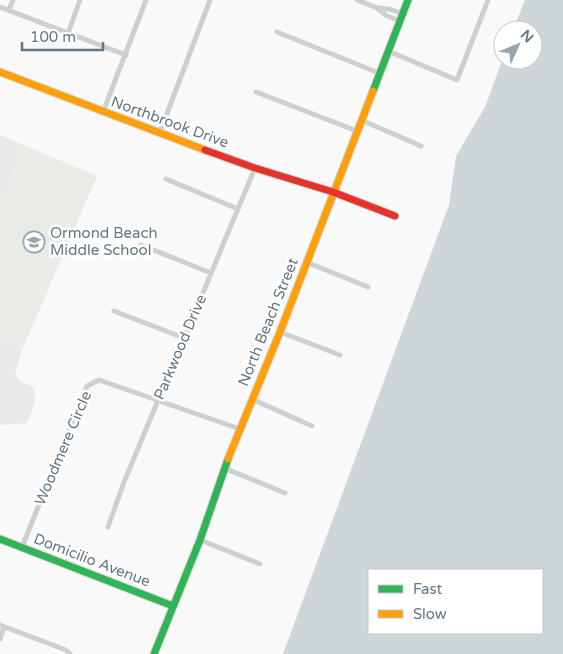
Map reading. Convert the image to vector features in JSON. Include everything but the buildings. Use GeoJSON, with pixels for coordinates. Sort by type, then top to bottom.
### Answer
{"type":"FeatureCollection","features":[{"type":"Feature","properties":{"kind":"street"},"geometry":{"type":"LineString","coordinates":[[9,10],[13,0]]}},
{"type":"Feature","properties":{"kind":"street"},"geometry":{"type":"LineString","coordinates":[[68,34],[80,0]]}},
{"type":"Feature","properties":{"kind":"street"},"geometry":{"type":"LineString","coordinates":[[103,112],[146,0]]}},
{"type":"Feature","properties":{"kind":"street"},"geometry":{"type":"LineString","coordinates":[[160,132],[210,0]]}},
{"type":"Feature","properties":{"kind":"street"},"geometry":{"type":"LineString","coordinates":[[356,0],[377,8],[387,16],[401,18]]}},
{"type":"Feature","properties":{"kind":"street","name":"North Beach Street"},"geometry":{"type":"LineString","coordinates":[[154,654],[200,540],[224,468],[280,332],[408,0]]}},
{"type":"Feature","properties":{"kind":"street"},"geometry":{"type":"LineString","coordinates":[[388,52],[457,80],[488,0]]}},
{"type":"Feature","properties":{"kind":"street"},"geometry":{"type":"LineString","coordinates":[[0,7],[126,55]]}},
{"type":"Feature","properties":{"kind":"street"},"geometry":{"type":"LineString","coordinates":[[277,32],[380,73]]}},
{"type":"Feature","properties":{"kind":"street","name":"Northbrook Drive"},"geometry":{"type":"LineString","coordinates":[[0,72],[255,168],[333,192],[395,216]]}},
{"type":"Feature","properties":{"kind":"street"},"geometry":{"type":"LineString","coordinates":[[256,92],[357,131]]}},
{"type":"Feature","properties":{"kind":"street"},"geometry":{"type":"LineString","coordinates":[[361,120],[421,146]]}},
{"type":"Feature","properties":{"kind":"street","name":"Parkwood Drive"},"geometry":{"type":"LineString","coordinates":[[108,527],[124,482],[255,168]]}},
{"type":"Feature","properties":{"kind":"street"},"geometry":{"type":"LineString","coordinates":[[166,180],[238,209]]}},
{"type":"Feature","properties":{"kind":"street"},"geometry":{"type":"LineString","coordinates":[[141,245],[211,273]]}},
{"type":"Feature","properties":{"kind":"street"},"geometry":{"type":"LineString","coordinates":[[306,262],[368,287]]}},
{"type":"Feature","properties":{"kind":"street"},"geometry":{"type":"LineString","coordinates":[[114,311],[184,338]]}},
{"type":"Feature","properties":{"kind":"street"},"geometry":{"type":"LineString","coordinates":[[280,332],[340,355]]}},
{"type":"Feature","properties":{"kind":"street","name":"Woodmere Circle"},"geometry":{"type":"LineString","coordinates":[[22,548],[86,386],[99,380],[240,429]]}},
{"type":"Feature","properties":{"kind":"street"},"geometry":{"type":"LineString","coordinates":[[252,399],[312,426]]}},
{"type":"Feature","properties":{"kind":"street"},"geometry":{"type":"LineString","coordinates":[[224,468],[285,493]]}},
{"type":"Feature","properties":{"kind":"street","name":"Domicilio Avenue"},"geometry":{"type":"LineString","coordinates":[[0,539],[173,606]]}},
{"type":"Feature","properties":{"kind":"street"},"geometry":{"type":"LineString","coordinates":[[200,540],[260,564]]}},
{"type":"Feature","properties":{"kind":"street"},"geometry":{"type":"LineString","coordinates":[[0,639],[2,626],[66,650],[70,654]]}},
{"type":"Feature","properties":{"kind":"shaded area"},"geometry":{"type":"Polygon","coordinates":[[[525,0],[563,0],[563,654],[283,654],[449,205],[456,156],[485,107],[499,70],[543,70],[543,20],[517,20],[525,0]]]}},
{"type":"Feature","properties":{"kind":"shaded area","name":"Ormond Beach Middle School"},"geometry":{"type":"Polygon","coordinates":[[[0,135],[97,176],[39,307],[22,350],[15,374],[20,381],[33,387],[36,400],[27,423],[0,425],[0,135]]]}},
{"type":"Feature","properties":{"kind":"shaded area","name":"Ormond Beach Middle School"},"geometry":{"type":"Polygon","coordinates":[[[22,145],[97,176],[22,350],[0,341],[0,291],[12,295],[0,290],[0,199],[22,145]]]}},
{"type":"Feature","properties":{"kind":"traffic: fast"},"geometry":{"type":"LineString","coordinates":[[373,91],[408,0]]}},
{"type":"Feature","properties":{"kind":"traffic: fast"},"geometry":{"type":"LineString","coordinates":[[154,654],[200,540],[228,459]]}},
{"type":"Feature","properties":{"kind":"traffic: fast"},"geometry":{"type":"LineString","coordinates":[[0,539],[173,606]]}},
{"type":"Feature","properties":{"kind":"traffic: slow"},"geometry":{"type":"LineString","coordinates":[[0,72],[205,150]]}},
{"type":"Feature","properties":{"kind":"traffic: slow"},"geometry":{"type":"LineString","coordinates":[[228,459],[280,332],[373,91]]}},
{"type":"Feature","properties":{"kind":"traffic: jam"},"geometry":{"type":"LineString","coordinates":[[205,150],[255,168],[333,192],[395,216]]}},
{"type":"Feature","properties":{"kind":"place","name":"Ormond Beach Middle School"},"geometry":{"type":"Point","coordinates":[34,242]}}]}
